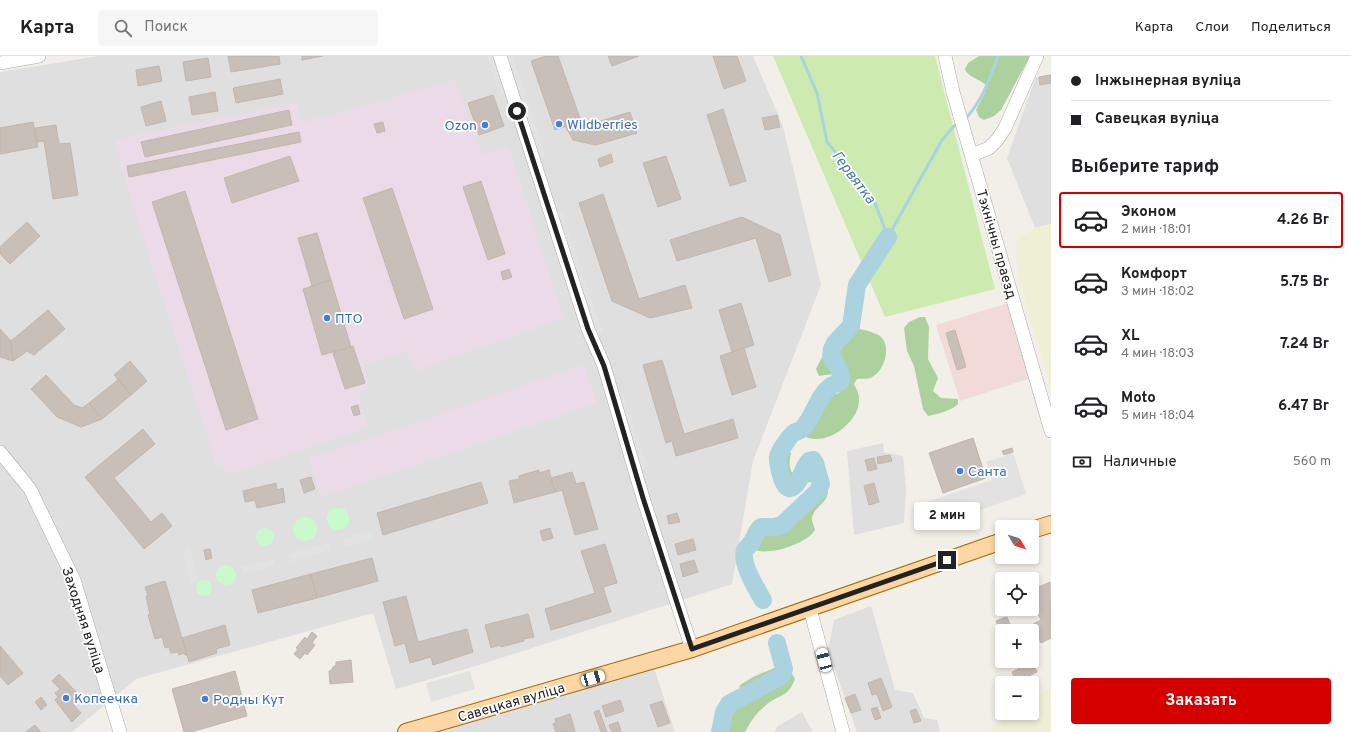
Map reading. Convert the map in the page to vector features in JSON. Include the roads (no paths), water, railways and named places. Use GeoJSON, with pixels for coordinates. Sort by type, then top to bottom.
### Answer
{"type":"FeatureCollection","features":[{"type":"Feature","properties":{"kind":"main road"},"geometry":{"type":"LineString","coordinates":[[1039,528],[1051,524]]}},
{"type":"Feature","properties":{"kind":"main road","name":"Савецкая вуліца"},"geometry":{"type":"LineString","coordinates":[[406,732],[692,649],[995,543]]}},
{"type":"Feature","properties":{"kind":"street"},"geometry":{"type":"LineString","coordinates":[[0,63],[39,56]]}},
{"type":"Feature","properties":{"kind":"street"},"geometry":{"type":"LineString","coordinates":[[500,56],[588,329],[604,366],[643,498],[692,649]]}},
{"type":"Feature","properties":{"kind":"street","name":"Тэхнічны праезд"},"geometry":{"type":"LineString","coordinates":[[945,56],[953,92],[1051,431]]}},
{"type":"Feature","properties":{"kind":"street"},"geometry":{"type":"LineString","coordinates":[[972,155],[989,148],[997,140],[1005,128],[1037,56]]}},
{"type":"Feature","properties":{"kind":"street","name":"Заходняя вуліца"},"geometry":{"type":"LineString","coordinates":[[0,452],[30,489],[74,580],[120,732]]}},
{"type":"Feature","properties":{"kind":"street"},"geometry":{"type":"LineString","coordinates":[[810,609],[843,732]]}},
{"type":"Feature","properties":{"kind":"waterway","name":"Гервятка"},"geometry":{"type":"LineString","coordinates":[[801,56],[817,93],[827,142],[873,198],[888,237]]}},
{"type":"Feature","properties":{"kind":"waterway"},"geometry":{"type":"LineString","coordinates":[[967,117],[982,96],[998,56]]}},
{"type":"Feature","properties":{"kind":"waterway"},"geometry":{"type":"LineString","coordinates":[[888,237],[942,140],[955,125]]}},
{"type":"Feature","properties":{"kind":"waterway","name":"Гервятка"},"geometry":{"type":"LineString","coordinates":[[763,600],[753,583],[747,568],[744,555],[745,550],[761,527],[775,527],[782,525],[818,491],[821,484],[813,460],[809,461],[796,485],[789,488],[786,486],[781,477],[778,456],[782,447],[790,437],[795,432],[801,430],[810,419],[826,390],[840,382],[840,372],[831,357],[832,349],[835,343],[851,326],[857,285],[888,237]]}},
{"type":"Feature","properties":{"kind":"waterway","name":"Гервятка"},"geometry":{"type":"LineString","coordinates":[[720,732],[724,712],[729,704],[781,676],[784,669],[777,643]]}},
{"type":"Feature","properties":{"kind":"place","name":"Wildberries"},"geometry":{"type":"Point","coordinates":[559,124]}},
{"type":"Feature","properties":{"kind":"place","name":"Ozon"},"geometry":{"type":"Point","coordinates":[485,125]}},
{"type":"Feature","properties":{"kind":"place","name":"ПТО"},"geometry":{"type":"Point","coordinates":[327,318]}},
{"type":"Feature","properties":{"kind":"place","name":"Санта"},"geometry":{"type":"Point","coordinates":[960,471]}},
{"type":"Feature","properties":{"kind":"place","name":"Копеечка"},"geometry":{"type":"Point","coordinates":[66,698]}},
{"type":"Feature","properties":{"kind":"place","name":"Родны Кут"},"geometry":{"type":"Point","coordinates":[205,699]}}]}
